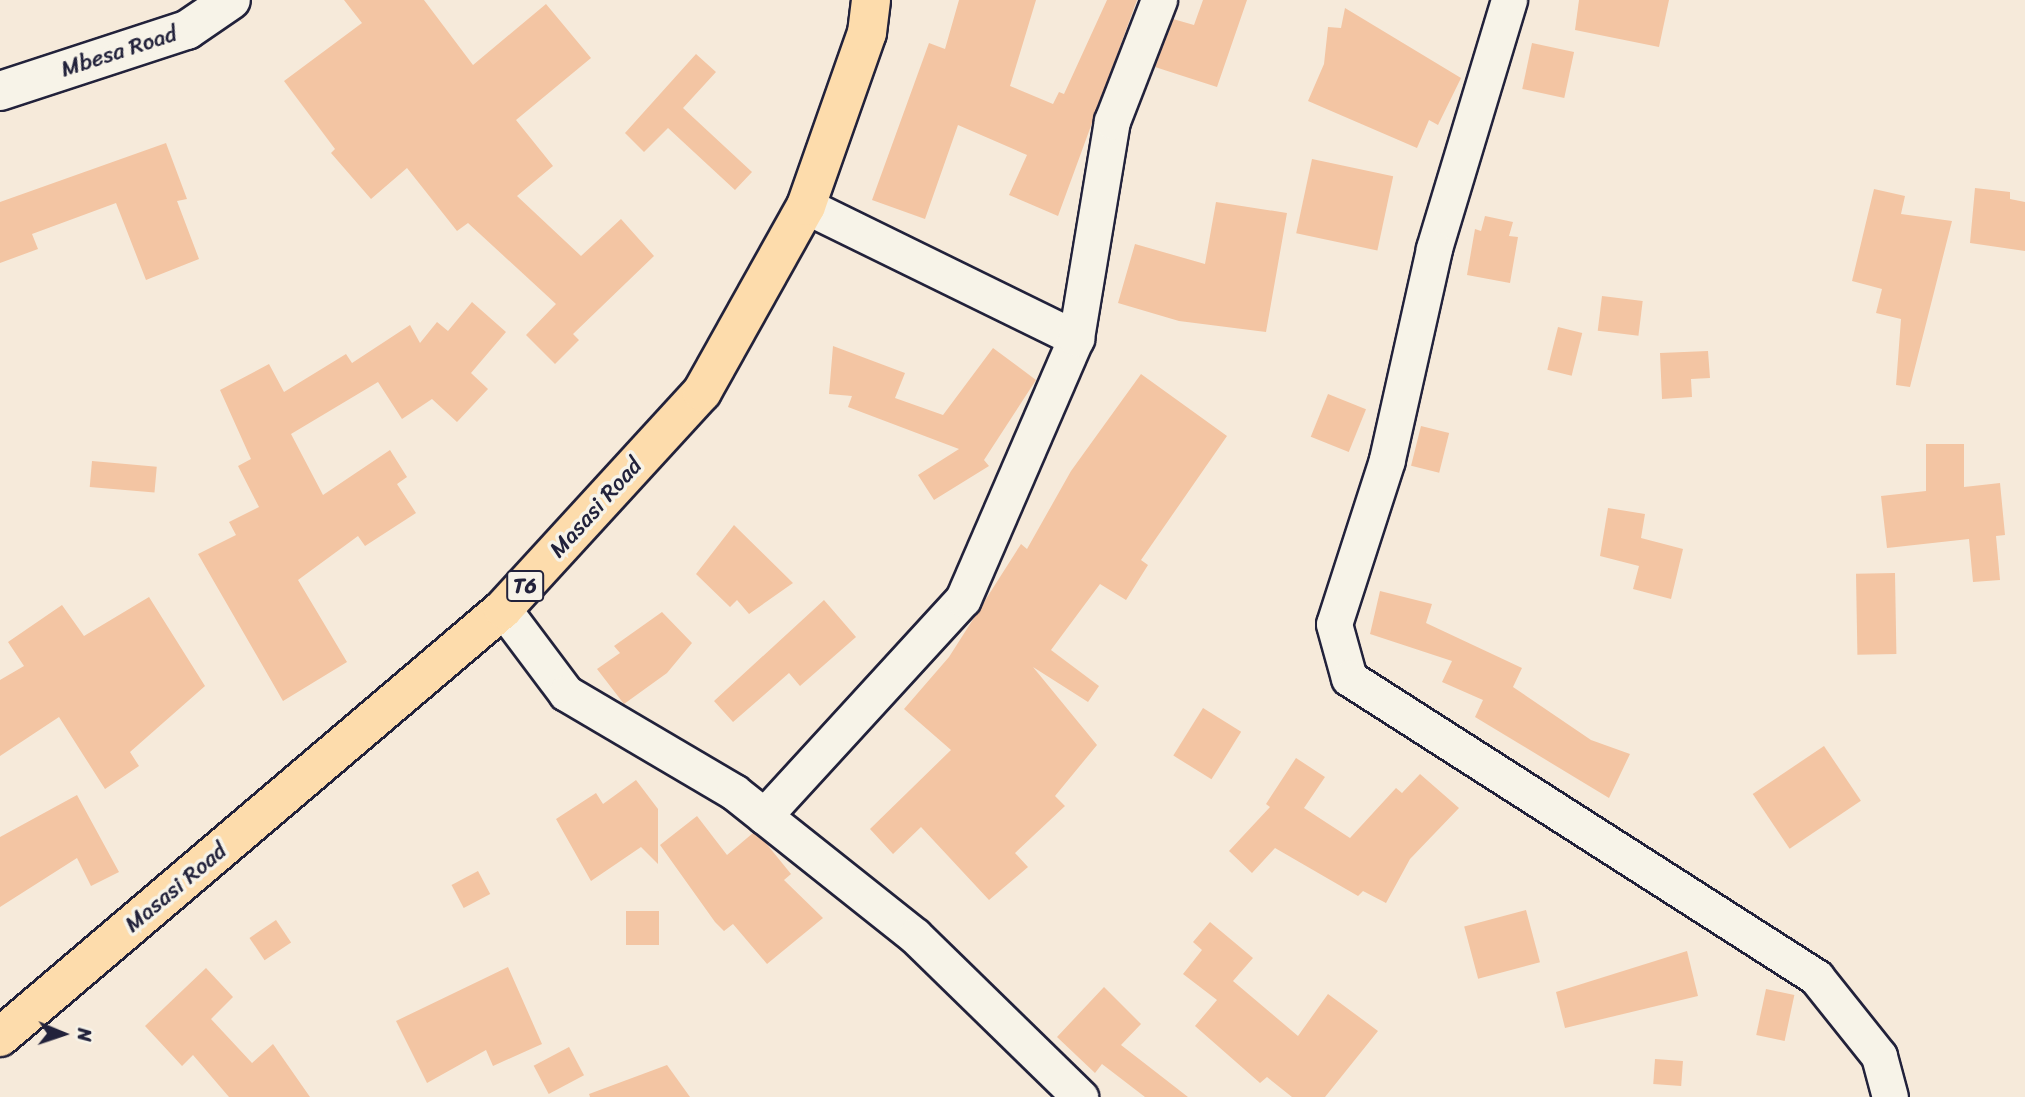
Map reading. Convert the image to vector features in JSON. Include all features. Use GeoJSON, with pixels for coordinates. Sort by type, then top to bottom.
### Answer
{"type":"FeatureCollection","features":[{"type":"Feature","properties":{"kind":"highway","name":"Masasi Road"},"geometry":{"type":"LineString","coordinates":[[0,1037],[503,609],[702,392],[806,206],[867,33],[871,0]]}},
{"type":"Feature","properties":{"kind":"main road","name":"Mbesa Road"},"geometry":{"type":"LineString","coordinates":[[0,91],[187,30],[231,0]]}},
{"type":"Feature","properties":{"kind":"street"},"geometry":{"type":"LineString","coordinates":[[764,816],[963,599],[1076,338],[1112,121],[1159,0]]}},
{"type":"Feature","properties":{"kind":"street"},"geometry":{"type":"LineString","coordinates":[[1509,0],[1434,249],[1387,460],[1334,624],[1349,678],[1816,977],[1879,1056],[1890,1097]]}},
{"type":"Feature","properties":{"kind":"street"},"geometry":{"type":"LineString","coordinates":[[806,206],[1076,338]]}},
{"type":"Feature","properties":{"kind":"street"},"geometry":{"type":"LineString","coordinates":[[503,609],[566,693],[764,816],[915,936],[1080,1097]]}},
{"type":"Feature","properties":{"kind":"building"},"geometry":{"type":"Polygon","coordinates":[[[344,0],[424,0],[473,65],[546,4],[591,58],[516,120],[553,166],[517,196],[581,256],[621,219],[654,256],[573,334],[579,340],[555,364],[526,335],[556,304],[468,223],[457,231],[407,168],[371,199],[331,153],[335,149],[284,81],[362,23],[344,0]]]}},
{"type":"Feature","properties":{"kind":"building"},"geometry":{"type":"Polygon","coordinates":[[[959,0],[1036,0],[1010,86],[1053,104],[1059,92],[1064,94],[1107,0],[1137,0],[1058,216],[1009,195],[1027,155],[958,125],[925,219],[872,200],[929,43],[945,49],[959,0]]]}},
{"type":"Feature","properties":{"kind":"building"},"geometry":{"type":"Polygon","coordinates":[[[1203,0],[1247,0],[1217,87],[1155,67],[1173,19],[1194,25],[1203,0]]]}},
{"type":"Feature","properties":{"kind":"building"},"geometry":{"type":"Polygon","coordinates":[[[1579,0],[1669,0],[1659,47],[1575,30],[1579,0]]]}},
{"type":"Feature","properties":{"kind":"building"},"geometry":{"type":"Polygon","coordinates":[[[1345,8],[1461,78],[1438,125],[1429,120],[1417,148],[1308,101],[1324,64],[1328,27],[1341,28],[1345,8]]]}},
{"type":"Feature","properties":{"kind":"building"},"geometry":{"type":"Polygon","coordinates":[[[1532,43],[1574,52],[1564,98],[1522,89],[1532,43]]]}},
{"type":"Feature","properties":{"kind":"building"},"geometry":{"type":"Polygon","coordinates":[[[696,54],[716,72],[683,108],[752,172],[735,190],[668,128],[644,152],[625,133],[696,54]]]}},
{"type":"Feature","properties":{"kind":"building"},"geometry":{"type":"Polygon","coordinates":[[[166,143],[187,199],[177,201],[199,259],[146,280],[116,203],[32,234],[38,249],[0,263],[0,202],[166,143]]]}},
{"type":"Feature","properties":{"kind":"building"},"geometry":{"type":"Polygon","coordinates":[[[1312,159],[1393,176],[1377,251],[1296,233],[1312,159]]]}},
{"type":"Feature","properties":{"kind":"building"},"geometry":{"type":"Polygon","coordinates":[[[1975,188],[2010,192],[2010,199],[2025,202],[2025,251],[1970,243],[1975,188]]]}},
{"type":"Feature","properties":{"kind":"building"},"geometry":{"type":"Polygon","coordinates":[[[1874,189],[1905,196],[1901,214],[1952,221],[1910,387],[1896,385],[1901,319],[1876,313],[1882,289],[1852,281],[1874,189]]]}},
{"type":"Feature","properties":{"kind":"building"},"geometry":{"type":"Polygon","coordinates":[[[1216,202],[1287,213],[1266,332],[1179,321],[1118,303],[1135,244],[1205,264],[1216,202]]]}},
{"type":"Feature","properties":{"kind":"building"},"geometry":{"type":"Polygon","coordinates":[[[1485,216],[1513,222],[1509,236],[1518,237],[1510,283],[1467,275],[1475,229],[1481,231],[1485,216]]]}},
{"type":"Feature","properties":{"kind":"building"},"geometry":{"type":"Polygon","coordinates":[[[1602,296],[1643,301],[1638,336],[1598,331],[1602,296]]]}},
{"type":"Feature","properties":{"kind":"building"},"geometry":{"type":"Polygon","coordinates":[[[472,302],[506,332],[471,373],[488,389],[457,422],[432,399],[402,419],[378,382],[291,434],[323,495],[390,450],[407,477],[397,484],[416,513],[365,546],[358,536],[298,580],[347,662],[283,701],[198,554],[236,535],[229,522],[259,507],[238,466],[251,459],[220,390],[269,364],[284,392],[346,354],[352,363],[410,325],[420,343],[437,322],[448,331],[472,302]]]}},
{"type":"Feature","properties":{"kind":"building"},"geometry":{"type":"Polygon","coordinates":[[[1558,327],[1582,333],[1572,376],[1547,370],[1558,327]]]}},
{"type":"Feature","properties":{"kind":"building"},"geometry":{"type":"Polygon","coordinates":[[[833,346],[905,373],[895,398],[943,415],[993,348],[1036,380],[984,460],[989,466],[934,500],[918,475],[959,449],[848,407],[852,396],[829,394],[833,346]]]}},
{"type":"Feature","properties":{"kind":"building"},"geometry":{"type":"Polygon","coordinates":[[[1708,351],[1710,378],[1691,379],[1692,397],[1662,399],[1660,353],[1708,351]]]}},
{"type":"Feature","properties":{"kind":"building"},"geometry":{"type":"Polygon","coordinates":[[[1141,374],[1227,436],[1141,560],[1148,565],[1126,600],[1100,584],[1051,650],[1099,686],[1088,702],[1033,667],[1097,745],[1055,796],[1065,806],[1015,853],[1028,867],[989,900],[921,827],[893,854],[870,829],[951,750],[904,709],[949,657],[1021,544],[1027,549],[1071,471],[1141,374]]]}},
{"type":"Feature","properties":{"kind":"building"},"geometry":{"type":"Polygon","coordinates":[[[1328,394],[1366,409],[1349,452],[1311,437],[1328,394]]]}},
{"type":"Feature","properties":{"kind":"building"},"geometry":{"type":"Polygon","coordinates":[[[1421,426],[1449,433],[1439,473],[1411,466],[1421,426]]]}},
{"type":"Feature","properties":{"kind":"building"},"geometry":{"type":"Polygon","coordinates":[[[1926,444],[1964,444],[1964,487],[2000,483],[2005,535],[1996,536],[2000,580],[1973,582],[1969,539],[1887,548],[1881,496],[1926,491],[1926,444]]]}},
{"type":"Feature","properties":{"kind":"building"},"geometry":{"type":"Polygon","coordinates":[[[92,461],[157,467],[154,493],[90,487],[92,461]]]}},
{"type":"Feature","properties":{"kind":"building"},"geometry":{"type":"Polygon","coordinates":[[[1608,508],[1645,514],[1641,538],[1683,549],[1671,599],[1633,589],[1639,566],[1600,556],[1608,508]]]}},
{"type":"Feature","properties":{"kind":"building"},"geometry":{"type":"Polygon","coordinates":[[[734,525],[793,583],[749,614],[737,600],[730,607],[696,574],[734,525]]]}},
{"type":"Feature","properties":{"kind":"building"},"geometry":{"type":"Polygon","coordinates":[[[1895,573],[1896,654],[1857,655],[1856,574],[1895,573]]]}},
{"type":"Feature","properties":{"kind":"building"},"geometry":{"type":"Polygon","coordinates":[[[1380,591],[1432,604],[1426,623],[1522,668],[1513,687],[1591,740],[1630,754],[1609,798],[1475,717],[1483,700],[1442,682],[1452,661],[1370,634],[1380,591]]]}},
{"type":"Feature","properties":{"kind":"building"},"geometry":{"type":"Polygon","coordinates":[[[149,597],[205,686],[130,752],[139,766],[105,789],[59,717],[0,756],[0,680],[24,666],[8,642],[62,605],[84,636],[149,597]]]}},
{"type":"Feature","properties":{"kind":"building"},"geometry":{"type":"Polygon","coordinates":[[[824,600],[856,637],[800,686],[789,673],[733,722],[714,701],[824,600]]]}},
{"type":"Feature","properties":{"kind":"building"},"geometry":{"type":"Polygon","coordinates":[[[662,612],[692,643],[667,673],[624,704],[597,669],[620,653],[614,646],[662,612]]]}},
{"type":"Feature","properties":{"kind":"building"},"geometry":{"type":"Polygon","coordinates":[[[1203,708],[1241,732],[1211,779],[1173,755],[1203,708]]]}},
{"type":"Feature","properties":{"kind":"building"},"geometry":{"type":"Polygon","coordinates":[[[1824,746],[1861,801],[1790,849],[1753,794],[1824,746]]]}},
{"type":"Feature","properties":{"kind":"building"},"geometry":{"type":"Polygon","coordinates":[[[1296,758],[1325,777],[1304,808],[1350,838],[1396,788],[1402,793],[1420,774],[1459,808],[1410,859],[1386,903],[1363,891],[1358,896],[1275,848],[1252,873],[1229,851],[1270,807],[1266,804],[1296,758]]]}},
{"type":"Feature","properties":{"kind":"building"},"geometry":{"type":"Polygon","coordinates":[[[636,780],[658,809],[658,864],[641,847],[591,881],[556,819],[596,793],[603,804],[636,780]]]}},
{"type":"Feature","properties":{"kind":"building"},"geometry":{"type":"Polygon","coordinates":[[[77,795],[119,872],[91,886],[77,858],[0,907],[0,837],[77,795]]]}},
{"type":"Feature","properties":{"kind":"building"},"geometry":{"type":"Polygon","coordinates":[[[697,816],[727,855],[753,833],[765,842],[791,874],[784,880],[823,918],[767,964],[733,924],[724,931],[715,922],[660,845],[697,816]]]}},
{"type":"Feature","properties":{"kind":"building"},"geometry":{"type":"Polygon","coordinates":[[[478,871],[490,894],[464,908],[452,885],[478,871]]]}},
{"type":"Feature","properties":{"kind":"building"},"geometry":{"type":"Polygon","coordinates":[[[1526,910],[1540,962],[1478,979],[1464,927],[1526,910]]]}},
{"type":"Feature","properties":{"kind":"building"},"geometry":{"type":"Polygon","coordinates":[[[626,911],[659,911],[659,945],[626,945],[626,911]]]}},
{"type":"Feature","properties":{"kind":"building"},"geometry":{"type":"Polygon","coordinates":[[[276,920],[291,942],[265,960],[249,938],[276,920]]]}},
{"type":"Feature","properties":{"kind":"building"},"geometry":{"type":"Polygon","coordinates":[[[1210,922],[1253,958],[1233,981],[1298,1036],[1328,994],[1378,1031],[1325,1097],[1292,1097],[1267,1077],[1260,1083],[1195,1026],[1217,1000],[1183,974],[1202,950],[1193,942],[1210,922]]]}},
{"type":"Feature","properties":{"kind":"building"},"geometry":{"type":"Polygon","coordinates":[[[1687,951],[1698,996],[1565,1028],[1556,992],[1687,951]]]}},
{"type":"Feature","properties":{"kind":"building"},"geometry":{"type":"Polygon","coordinates":[[[508,967],[542,1044],[493,1066],[486,1050],[427,1083],[396,1021],[508,967]]]}},
{"type":"Feature","properties":{"kind":"building"},"geometry":{"type":"Polygon","coordinates":[[[206,968],[233,997],[211,1019],[252,1063],[273,1044],[310,1097],[229,1097],[193,1055],[182,1066],[145,1026],[206,968]]]}},
{"type":"Feature","properties":{"kind":"building"},"geometry":{"type":"Polygon","coordinates":[[[1104,987],[1141,1024],[1121,1045],[1188,1097],[1145,1097],[1102,1064],[1095,1073],[1057,1037],[1104,987]]]}},
{"type":"Feature","properties":{"kind":"building"},"geometry":{"type":"Polygon","coordinates":[[[1766,989],[1794,995],[1785,1041],[1756,1035],[1766,989]]]}},
{"type":"Feature","properties":{"kind":"building"},"geometry":{"type":"Polygon","coordinates":[[[569,1047],[584,1075],[549,1094],[534,1066],[569,1047]]]}},
{"type":"Feature","properties":{"kind":"building"},"geometry":{"type":"Polygon","coordinates":[[[1655,1059],[1683,1061],[1681,1086],[1653,1084],[1655,1059]]]}},
{"type":"Feature","properties":{"kind":"building"},"geometry":{"type":"Polygon","coordinates":[[[667,1065],[690,1097],[590,1097],[589,1094],[667,1065]]]}}]}
